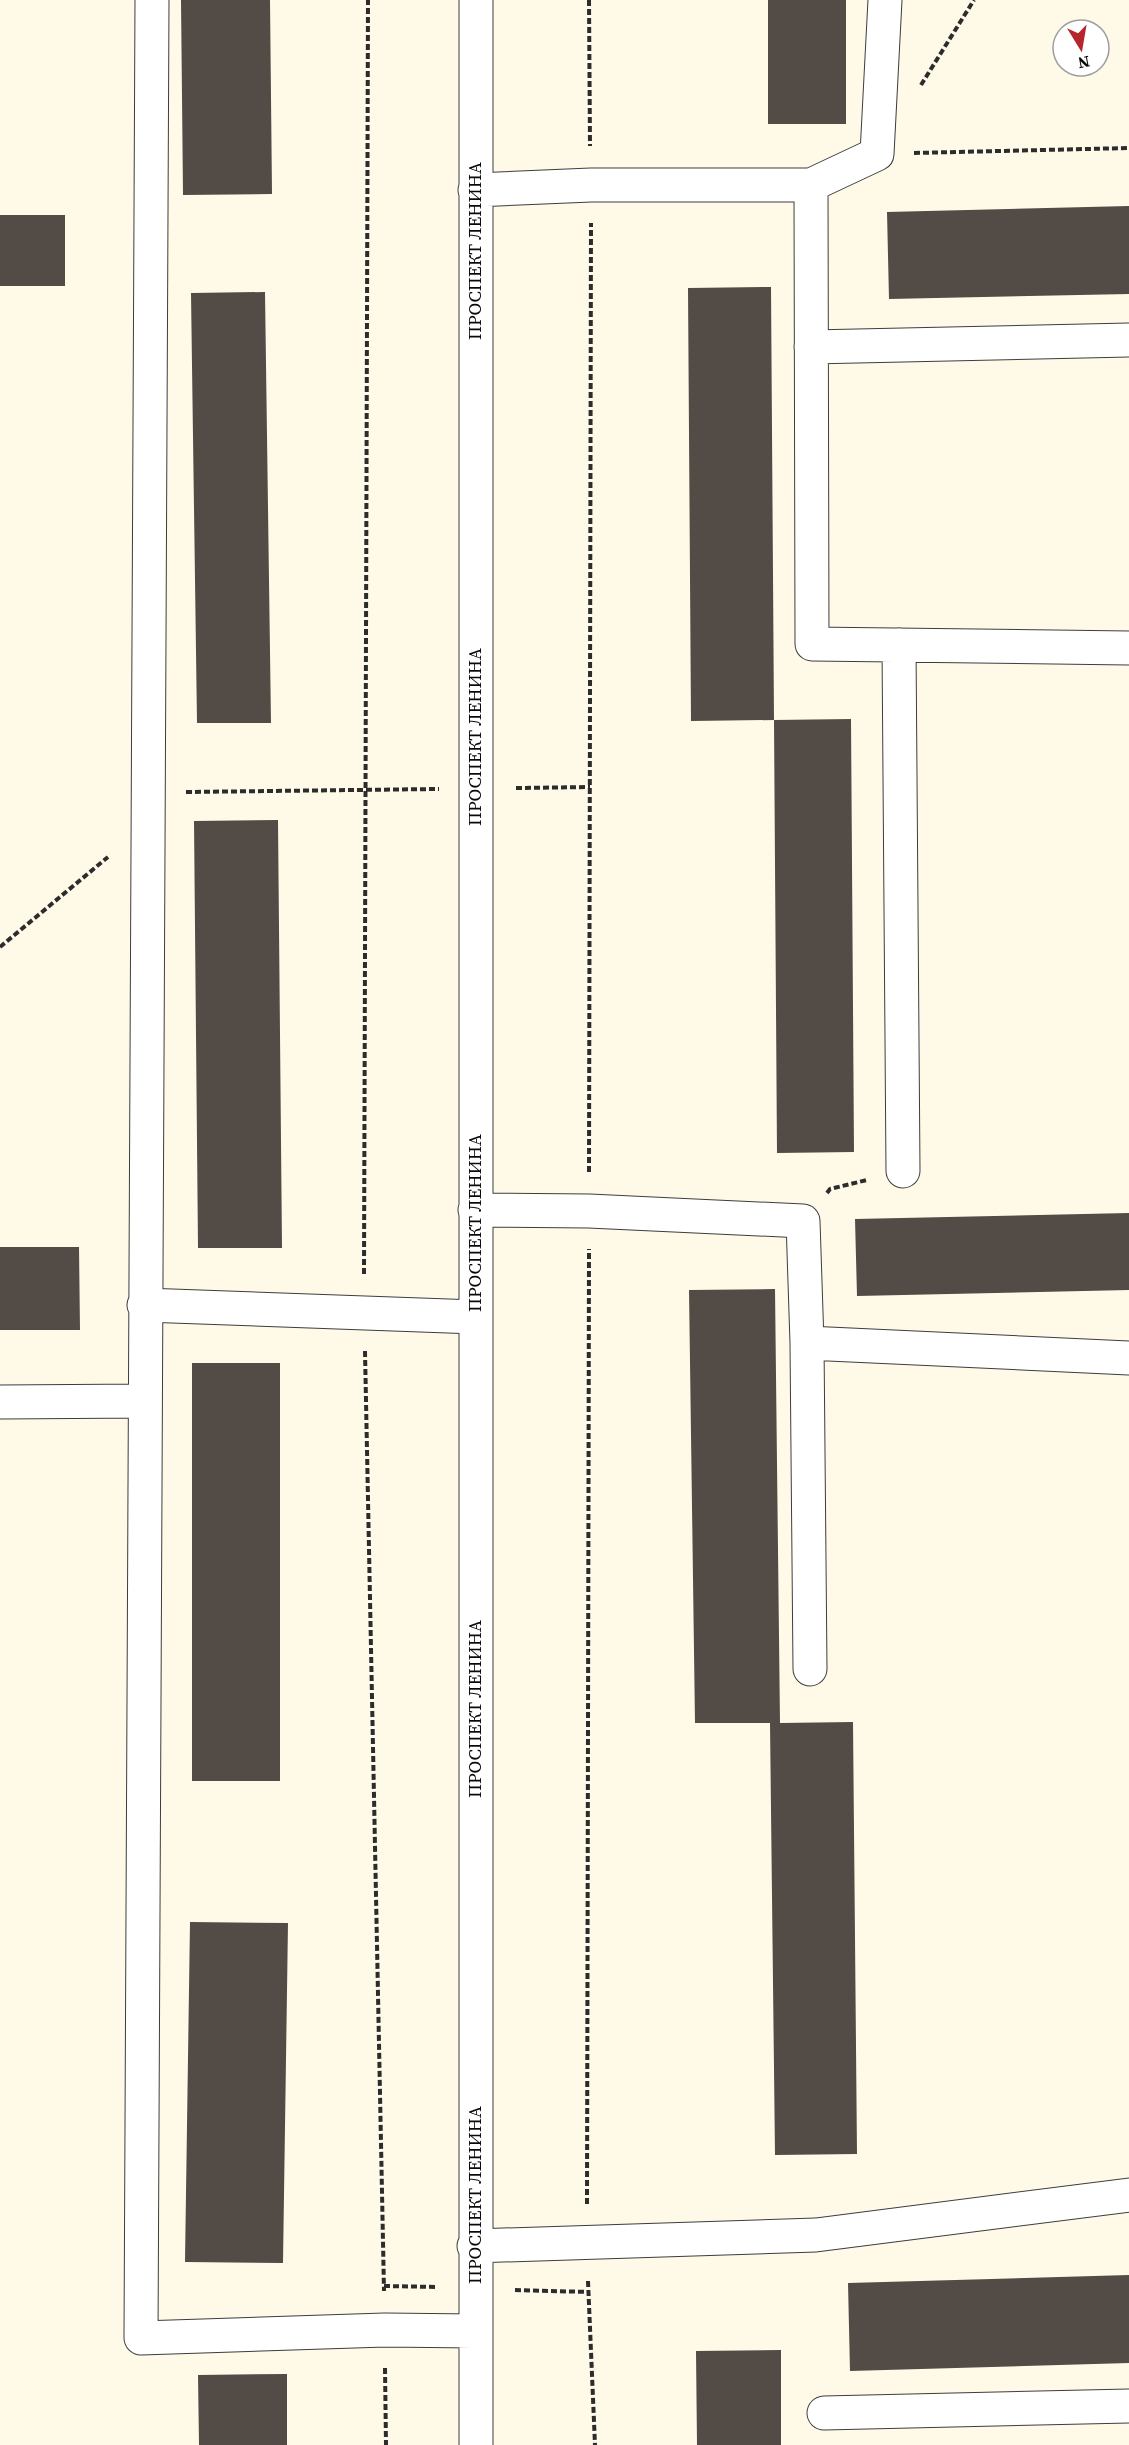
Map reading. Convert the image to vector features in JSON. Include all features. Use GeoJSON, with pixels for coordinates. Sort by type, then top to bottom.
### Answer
{"type":"FeatureCollection","features":[{"type":"Feature","properties":{"kind":"street"},"geometry":{"type":"LineString","coordinates":[[152,0],[144,1305],[141,2338],[385,2330],[474,2331]]}},
{"type":"Feature","properties":{"kind":"street","name":"ПРОСПЕКТ ЛЕНИНА"},"geometry":{"type":"LineString","coordinates":[[476,0],[474,2246],[476,2445]]}},
{"type":"Feature","properties":{"kind":"street"},"geometry":{"type":"LineString","coordinates":[[475,190],[591,185],[811,185],[878,154],[885,0]]}},
{"type":"Feature","properties":{"kind":"street"},"geometry":{"type":"LineString","coordinates":[[811,185],[812,644],[1129,648]]}},
{"type":"Feature","properties":{"kind":"street"},"geometry":{"type":"LineString","coordinates":[[811,347],[1129,340]]}},
{"type":"Feature","properties":{"kind":"street"},"geometry":{"type":"LineString","coordinates":[[899,645],[903,1171]]}},
{"type":"Feature","properties":{"kind":"street"},"geometry":{"type":"LineString","coordinates":[[475,1210],[589,1212],[802,1221],[807,1342],[810,1669]]}},
{"type":"Feature","properties":{"kind":"street"},"geometry":{"type":"LineString","coordinates":[[144,1305],[476,1317]]}},
{"type":"Feature","properties":{"kind":"street"},"geometry":{"type":"LineString","coordinates":[[807,1342],[1129,1358]]}},
{"type":"Feature","properties":{"kind":"street"},"geometry":{"type":"LineString","coordinates":[[0,1402],[144,1401]]}},
{"type":"Feature","properties":{"kind":"street"},"geometry":{"type":"LineString","coordinates":[[474,2246],[816,2235],[1129,2195]]}},
{"type":"Feature","properties":{"kind":"street"},"geometry":{"type":"LineString","coordinates":[[824,2413],[1129,2406]]}},
{"type":"Feature","properties":{"kind":"path"},"geometry":{"type":"LineString","coordinates":[[368,0],[364,1314],[386,2445]]}},
{"type":"Feature","properties":{"kind":"path"},"geometry":{"type":"LineString","coordinates":[[920,87],[974,0]]}},
{"type":"Feature","properties":{"kind":"path"},"geometry":{"type":"LineString","coordinates":[[878,154],[1129,148]]}},
{"type":"Feature","properties":{"kind":"path"},"geometry":{"type":"LineString","coordinates":[[0,947],[148,808],[366,790],[590,787]]}},
{"type":"Feature","properties":{"kind":"path"},"geometry":{"type":"LineString","coordinates":[[802,1221],[830,1189],[903,1171]]}},
{"type":"Feature","properties":{"kind":"building"},"geometry":{"type":"Polygon","coordinates":[[[181,0],[270,0],[272,194],[183,195],[181,0]]]}},
{"type":"Feature","properties":{"kind":"building"},"geometry":{"type":"Polygon","coordinates":[[[768,0],[846,0],[846,124],[768,124],[768,0]]]}},
{"type":"Feature","properties":{"kind":"building"},"geometry":{"type":"Polygon","coordinates":[[[1129,206],[1129,294],[889,299],[887,212],[1129,206]]]}},
{"type":"Feature","properties":{"kind":"building"},"geometry":{"type":"Polygon","coordinates":[[[0,215],[65,215],[65,286],[0,286],[0,215]]]}},
{"type":"Feature","properties":{"kind":"building"},"geometry":{"type":"Polygon","coordinates":[[[771,287],[774,720],[691,721],[688,288],[771,287]]]}},
{"type":"Feature","properties":{"kind":"building"},"geometry":{"type":"Polygon","coordinates":[[[265,292],[271,723],[197,723],[191,293],[265,292]]]}},
{"type":"Feature","properties":{"kind":"building"},"geometry":{"type":"Polygon","coordinates":[[[851,719],[854,1152],[777,1153],[774,720],[851,719]]]}},
{"type":"Feature","properties":{"kind":"building"},"geometry":{"type":"Polygon","coordinates":[[[278,820],[282,1248],[198,1248],[194,821],[278,820]]]}},
{"type":"Feature","properties":{"kind":"building"},"geometry":{"type":"Polygon","coordinates":[[[1129,1213],[1129,1290],[857,1296],[855,1219],[1129,1213]]]}},
{"type":"Feature","properties":{"kind":"building"},"geometry":{"type":"Polygon","coordinates":[[[0,1247],[79,1247],[80,1330],[0,1330],[0,1247]]]}},
{"type":"Feature","properties":{"kind":"building"},"geometry":{"type":"Polygon","coordinates":[[[775,1289],[780,1723],[853,1722],[857,2154],[775,2155],[770,1723],[695,1723],[689,1290],[775,1289]]]}},
{"type":"Feature","properties":{"kind":"building"},"geometry":{"type":"Polygon","coordinates":[[[192,1363],[280,1363],[280,1781],[192,1781],[192,1363]]]}},
{"type":"Feature","properties":{"kind":"building"},"geometry":{"type":"Polygon","coordinates":[[[190,1922],[288,1923],[283,2263],[185,2262],[190,1922]]]}},
{"type":"Feature","properties":{"kind":"building"},"geometry":{"type":"Polygon","coordinates":[[[1129,2275],[1129,2363],[850,2371],[848,2283],[1129,2275]]]}},
{"type":"Feature","properties":{"kind":"building"},"geometry":{"type":"Polygon","coordinates":[[[781,2350],[781,2445],[697,2445],[696,2351],[781,2350]]]}},
{"type":"Feature","properties":{"kind":"building"},"geometry":{"type":"Polygon","coordinates":[[[287,2374],[287,2445],[199,2445],[198,2375],[287,2374]]]}}]}
